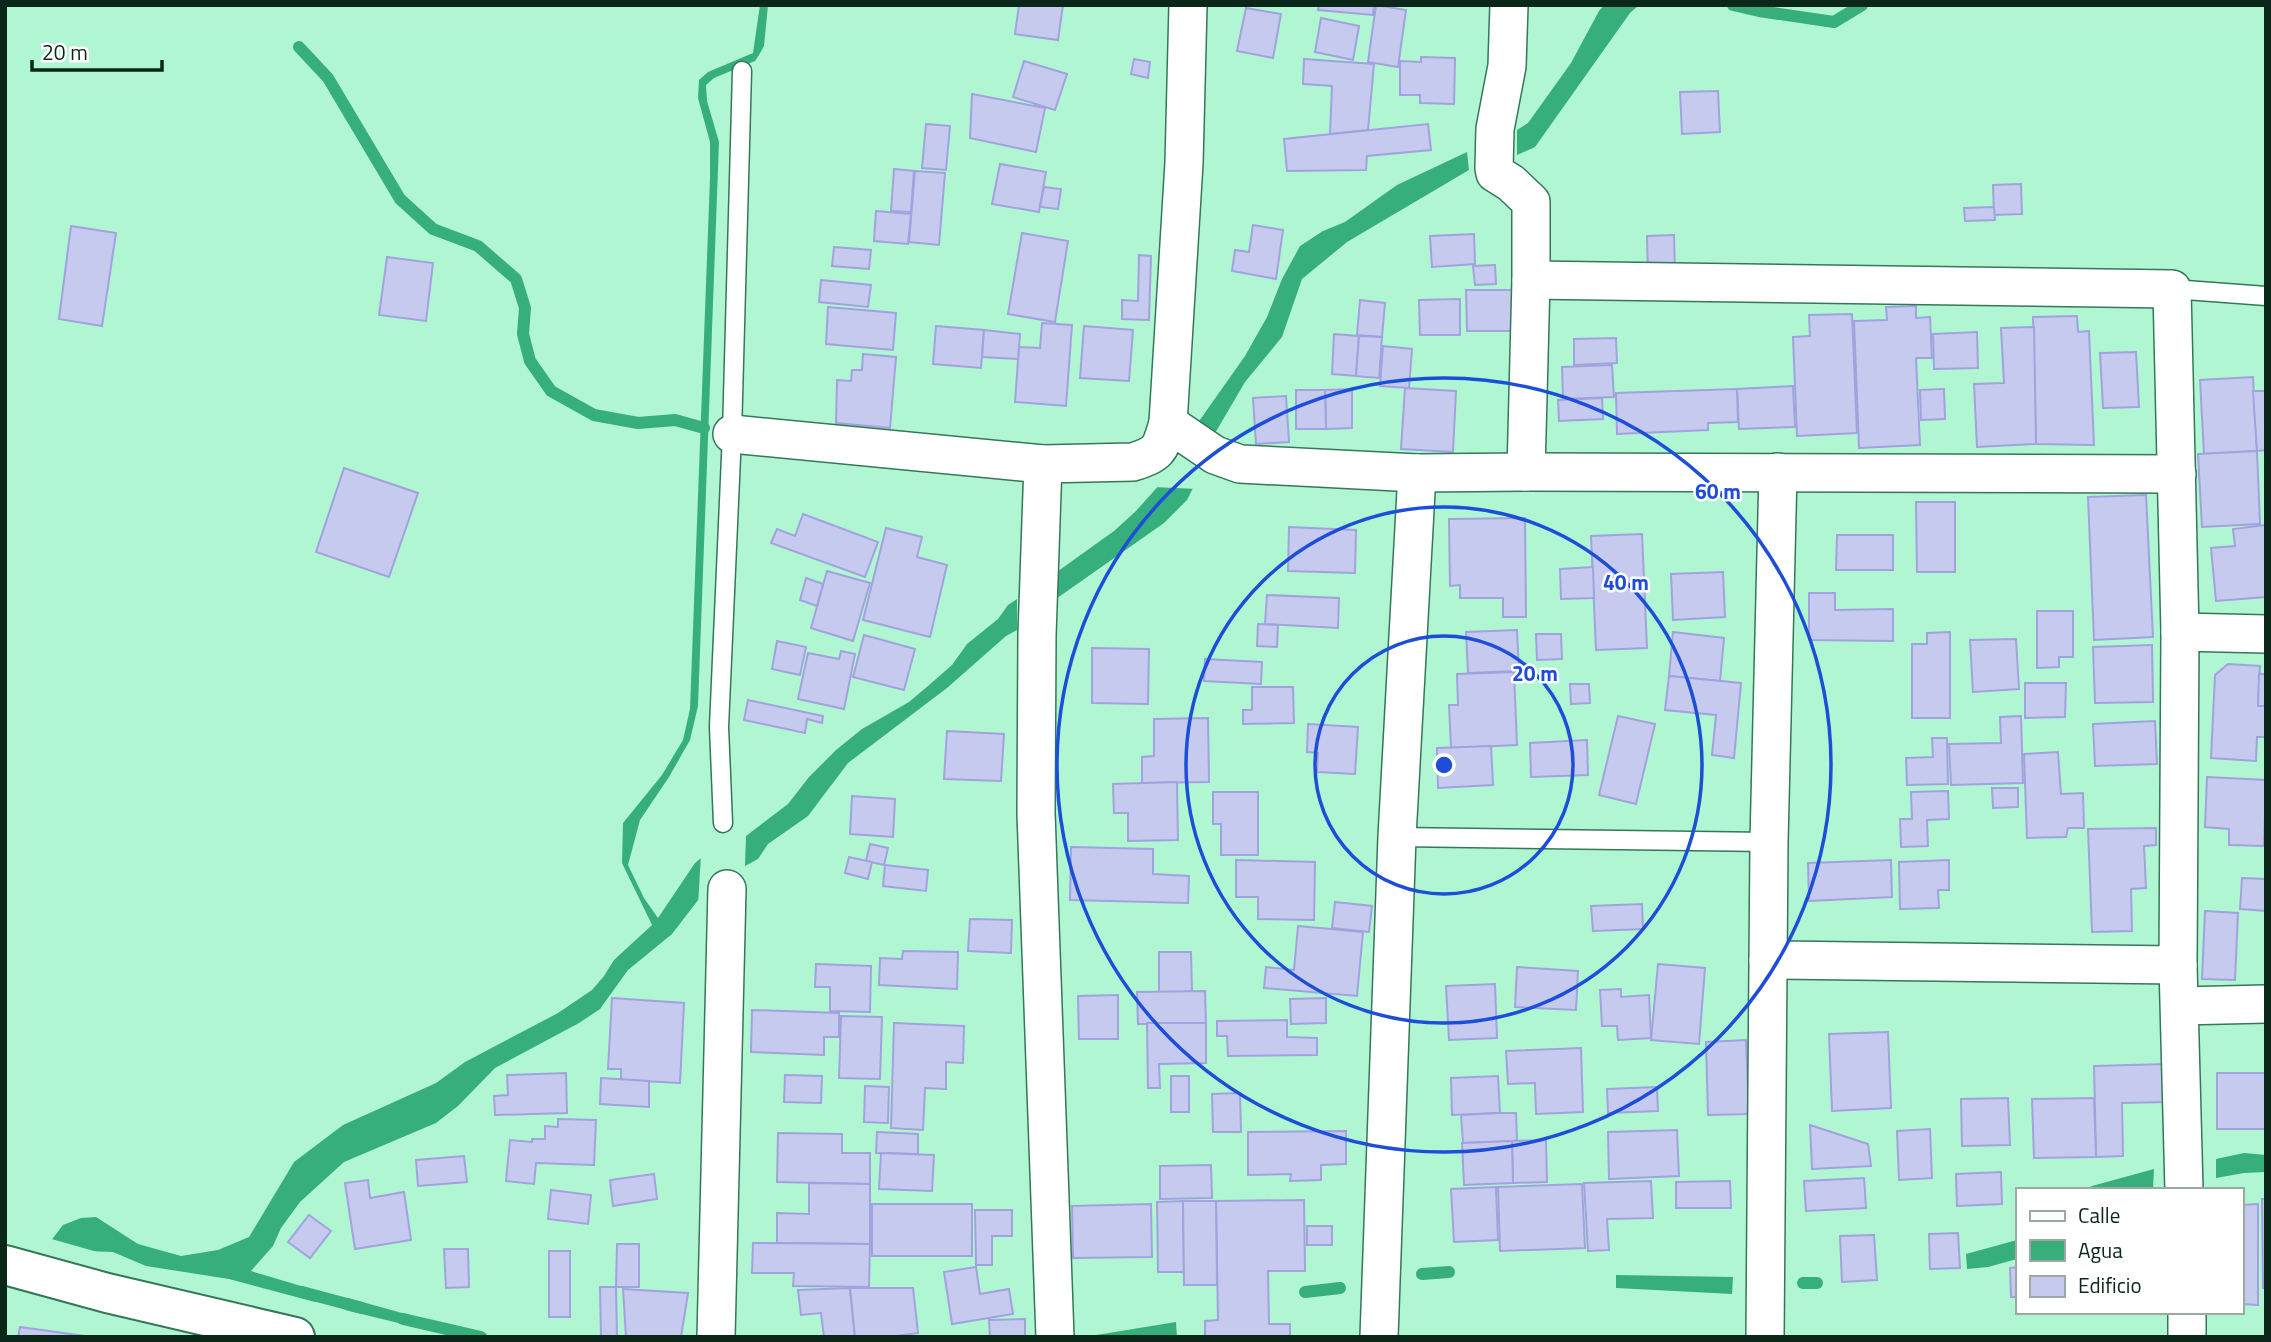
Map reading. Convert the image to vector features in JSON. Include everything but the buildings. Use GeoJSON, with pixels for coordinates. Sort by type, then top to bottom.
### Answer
{"type":"FeatureCollection","features":[{"type":"Feature","properties":{"kind":"street"},"geometry":{"type":"LineString","coordinates":[[732,435],[1043,464],[1133,462],[1160,449],[1173,427],[1188,5]]}},
{"type":"Feature","properties":{"kind":"street"},"geometry":{"type":"LineString","coordinates":[[1509,5],[1507,66],[1495,129],[1494,167],[1495,173],[1511,183],[1531,202],[1526,472]]}},
{"type":"Feature","properties":{"kind":"street"},"geometry":{"type":"LineString","coordinates":[[1531,280],[2172,289],[2180,632],[2178,965],[2184,1188]]}},
{"type":"Feature","properties":{"kind":"street"},"geometry":{"type":"LineString","coordinates":[[1173,427],[1215,455],[1240,464],[1417,473],[2177,474]]}},
{"type":"Feature","properties":{"kind":"street"},"geometry":{"type":"LineString","coordinates":[[1043,464],[1037,635],[1036,813],[1055,1337]]}},
{"type":"Feature","properties":{"kind":"street"},"geometry":{"type":"LineString","coordinates":[[1765,1337],[1769,842],[1778,472]]}},
{"type":"Feature","properties":{"kind":"street"},"geometry":{"type":"LineString","coordinates":[[1378,1337],[1397,837],[1417,473]]}},
{"type":"Feature","properties":{"kind":"street"},"geometry":{"type":"LineString","coordinates":[[2180,632],[2266,634]]}},
{"type":"Feature","properties":{"kind":"street"},"geometry":{"type":"LineString","coordinates":[[716,1337],[727,889]]}},
{"type":"Feature","properties":{"kind":"street"},"geometry":{"type":"LineString","coordinates":[[1768,960],[2178,965]]}},
{"type":"Feature","properties":{"kind":"street"},"geometry":{"type":"LineString","coordinates":[[2180,1006],[2266,1004]]}},
{"type":"Feature","properties":{"kind":"street"},"geometry":{"type":"LineString","coordinates":[[10,1267],[255,1332],[295,1337]]}},
{"type":"Feature","properties":{"kind":"street"},"geometry":{"type":"LineString","coordinates":[[2187,1314],[2187,1337]]}},
{"type":"Feature","properties":{"kind":"lane"},"geometry":{"type":"LineString","coordinates":[[723,823],[719,727],[732,435],[741,71]]}},
{"type":"Feature","properties":{"kind":"lane"},"geometry":{"type":"LineString","coordinates":[[2172,289],[2266,296]]}},
{"type":"Feature","properties":{"kind":"lane"},"geometry":{"type":"LineString","coordinates":[[1397,837],[1769,842]]}},
{"type":"Feature","properties":{"kind":"water"},"geometry":{"type":"Polygon","coordinates":[[[760,5],[768,5],[764,46],[755,61],[714,78],[706,85],[707,101],[719,142],[698,706],[690,740],[640,820],[628,865],[644,898],[658,918],[695,863],[705,855],[702,895],[672,934],[628,970],[600,1009],[495,1068],[458,1106],[436,1123],[344,1162],[300,1202],[281,1228],[273,1246],[251,1271],[318,1291],[315,1302],[229,1279],[146,1266],[113,1252],[83,1251],[50,1242],[63,1225],[81,1218],[96,1217],[138,1244],[181,1256],[218,1250],[249,1237],[294,1162],[343,1125],[436,1083],[465,1062],[558,1013],[592,990],[614,960],[652,925],[622,863],[623,823],[662,775],[683,740],[690,709],[710,178],[710,142],[698,98],[699,80],[708,72],[753,53],[760,5]]]}},
{"type":"Feature","properties":{"kind":"water"},"geometry":{"type":"Polygon","coordinates":[[[1604,5],[1639,5],[1630,13],[1535,147],[1517,155],[1517,130],[1528,123],[1571,63],[1604,5]]]}},
{"type":"Feature","properties":{"kind":"water"},"geometry":{"type":"Polygon","coordinates":[[[1467,152],[1469,170],[1347,242],[1302,279],[1282,337],[1245,382],[1214,435],[1197,424],[1245,356],[1267,317],[1282,279],[1300,246],[1323,231],[1345,222],[1397,185],[1467,152]]]}},
{"type":"Feature","properties":{"kind":"water"},"geometry":{"type":"Polygon","coordinates":[[[1204,466],[1187,500],[1164,523],[1053,601],[1054,574],[1114,531],[1161,483],[1204,466]]]}},
{"type":"Feature","properties":{"kind":"water"},"geometry":{"type":"Polygon","coordinates":[[[1017,599],[1017,630],[1006,636],[947,688],[848,763],[808,816],[768,844],[758,859],[745,866],[746,836],[788,804],[809,777],[836,750],[862,729],[909,702],[928,686],[952,665],[967,644],[998,619],[1008,605],[1017,599]]]}},
{"type":"Feature","properties":{"kind":"water"},"geometry":{"type":"Polygon","coordinates":[[[2244,1153],[2266,1155],[2266,1172],[2216,1178],[2216,1159],[2244,1153]]]}},
{"type":"Feature","properties":{"kind":"water"},"geometry":{"type":"Polygon","coordinates":[[[2154,1169],[2153,1188],[2088,1188],[2154,1169]]]}},
{"type":"Feature","properties":{"kind":"water"},"geometry":{"type":"Polygon","coordinates":[[[2016,1240],[2016,1259],[1988,1267],[1967,1269],[1966,1254],[2016,1240]]]}},
{"type":"Feature","properties":{"kind":"water"},"geometry":{"type":"Polygon","coordinates":[[[1616,1275],[1733,1277],[1732,1294],[1616,1288],[1616,1275]]]}},
{"type":"Feature","properties":{"kind":"water"},"geometry":{"type":"Polygon","coordinates":[[[348,1298],[420,1318],[419,1328],[345,1310],[348,1298]]]}},
{"type":"Feature","properties":{"kind":"water"},"geometry":{"type":"Polygon","coordinates":[[[1176,1322],[1177,1337],[1084,1337],[1176,1322]]]}},
{"type":"Feature","properties":{"kind":"pier"},"geometry":{"type":"Polygon","coordinates":[[[1179,449],[1208,467],[1197,489],[1153,487],[1179,449]]]}},
{"type":"Feature","properties":{"kind":"pier"},"geometry":{"type":"Polygon","coordinates":[[[705,852],[708,855],[706,896],[698,906],[701,854],[705,852]]]}},
{"type":"Feature","properties":{"kind":"pier"},"geometry":{"type":"Polygon","coordinates":[[[48,1238],[108,1255],[82,1255],[49,1245],[48,1238]]]}},
{"type":"Feature","properties":{"kind":"waterway"},"geometry":{"type":"LineString","coordinates":[[1733,5],[1834,22],[1862,5]]}},
{"type":"Feature","properties":{"kind":"waterway"},"geometry":{"type":"LineString","coordinates":[[299,47],[328,78],[400,199],[433,229],[478,246],[516,279],[525,308],[523,334],[530,361],[551,391],[594,415],[638,423],[675,420],[704,428]]}},
{"type":"Feature","properties":{"kind":"waterway"},"geometry":{"type":"LineString","coordinates":[[1422,1274],[1449,1272]]}},
{"type":"Feature","properties":{"kind":"waterway"},"geometry":{"type":"LineString","coordinates":[[1803,1283],[1817,1283]]}},
{"type":"Feature","properties":{"kind":"waterway"},"geometry":{"type":"LineString","coordinates":[[1305,1292],[1340,1288]]}},
{"type":"Feature","properties":{"kind":"waterway"},"geometry":{"type":"LineString","coordinates":[[302,1292],[362,1308]]}},
{"type":"Feature","properties":{"kind":"waterway"},"geometry":{"type":"LineString","coordinates":[[403,1319],[481,1337]]}}]}
